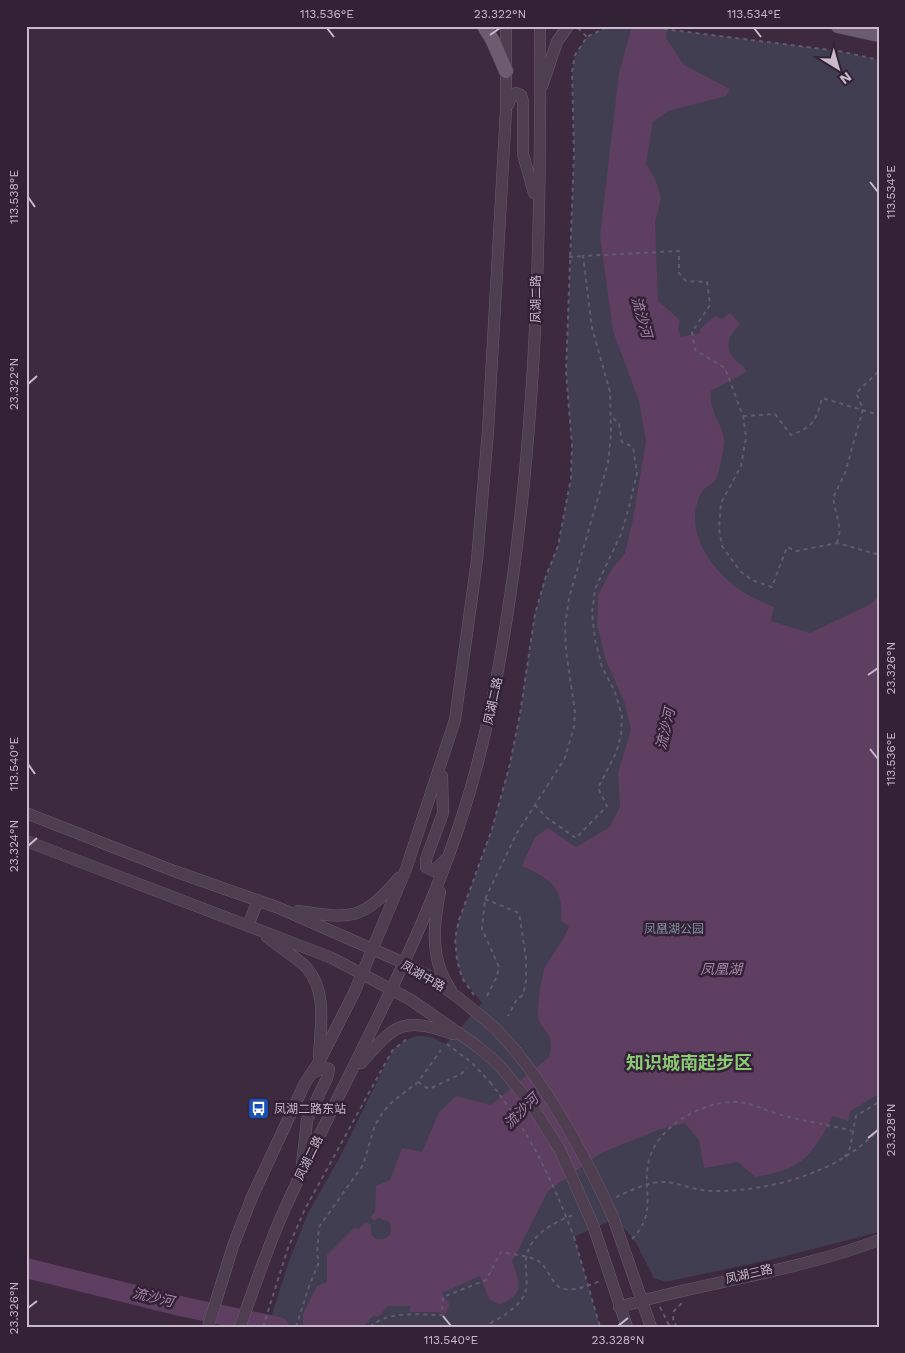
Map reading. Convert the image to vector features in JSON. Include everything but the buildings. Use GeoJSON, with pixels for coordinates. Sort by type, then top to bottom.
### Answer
{"type":"FeatureCollection","features":[{"type":"Feature","properties":{"kind":"main road"},"geometry":{"type":"LineString","coordinates":[[484,26],[494,41],[506,71]]}},
{"type":"Feature","properties":{"kind":"main road"},"geometry":{"type":"LineString","coordinates":[[838,26],[879,35]]}},
{"type":"Feature","properties":{"kind":"street"},"geometry":{"type":"LineString","coordinates":[[208,1327],[232,1246],[252,1198],[305,1083],[319,1062],[362,973],[406,868],[455,720],[478,560],[488,431],[506,110],[506,26]]}},
{"type":"Feature","properties":{"kind":"street","name":"凤湖二路"},"geometry":{"type":"LineString","coordinates":[[240,1327],[267,1252],[301,1175],[392,989],[443,873],[474,781],[492,706],[502,656],[522,508],[536,333],[540,26]]}},
{"type":"Feature","properties":{"kind":"street"},"geometry":{"type":"LineString","coordinates":[[540,92],[557,42],[568,26]]}},
{"type":"Feature","properties":{"kind":"street"},"geometry":{"type":"LineString","coordinates":[[506,110],[512,95],[516,92],[521,95],[523,102],[523,154],[538,207]]}},
{"type":"Feature","properties":{"kind":"street"},"geometry":{"type":"LineString","coordinates":[[442,764],[443,813],[426,859],[426,867],[434,871],[450,853]]}},
{"type":"Feature","properties":{"kind":"street","name":"凤湖中路"},"geometry":{"type":"LineString","coordinates":[[26,813],[174,871],[279,908],[404,963],[428,976],[475,1011],[515,1050],[550,1096],[592,1169],[614,1217],[641,1300],[652,1327]]}},
{"type":"Feature","properties":{"kind":"street"},"geometry":{"type":"LineString","coordinates":[[26,841],[332,958],[392,989],[467,1038],[500,1066],[533,1107],[560,1150],[592,1225],[626,1327]]}},
{"type":"Feature","properties":{"kind":"street"},"geometry":{"type":"LineString","coordinates":[[279,908],[335,917],[360,913],[382,898],[406,868]]}},
{"type":"Feature","properties":{"kind":"street"},"geometry":{"type":"LineString","coordinates":[[443,873],[435,916],[435,951],[448,985],[454,994],[475,1011]]}},
{"type":"Feature","properties":{"kind":"street"},"geometry":{"type":"LineString","coordinates":[[253,928],[258,900]]}},
{"type":"Feature","properties":{"kind":"street"},"geometry":{"type":"LineString","coordinates":[[253,928],[306,967],[314,978],[322,1007],[319,1062]]}},
{"type":"Feature","properties":{"kind":"street"},"geometry":{"type":"LineString","coordinates":[[349,1076],[390,1032],[407,1024],[429,1025],[467,1038]]}},
{"type":"Feature","properties":{"kind":"street"},"geometry":{"type":"LineString","coordinates":[[301,1175],[307,1120],[327,1078],[329,1068],[326,1066],[317,1070],[305,1083]]}},
{"type":"Feature","properties":{"kind":"street","name":"凤湖三路"},"geometry":{"type":"LineString","coordinates":[[619,1307],[641,1300],[828,1257],[879,1240]]}},
{"type":"Feature","properties":{"kind":"path"},"geometry":{"type":"LineString","coordinates":[[577,26],[587,37]]}},
{"type":"Feature","properties":{"kind":"path"},"geometry":{"type":"LineString","coordinates":[[477,998],[462,978],[457,960],[457,930],[492,829],[510,764],[536,614],[546,576],[558,546],[571,478],[572,445],[566,372],[574,152],[572,72],[575,55],[587,37],[595,31],[609,26]]}},
{"type":"Feature","properties":{"kind":"path"},"geometry":{"type":"LineString","coordinates":[[640,26],[840,51],[879,60]]}},
{"type":"Feature","properties":{"kind":"path"},"geometry":{"type":"LineString","coordinates":[[569,257],[592,254],[679,251],[680,273],[686,281],[707,282],[710,305],[692,332],[695,350],[725,368],[743,416],[746,437],[745,453],[741,466],[721,503],[719,515],[722,546],[730,560],[752,580],[772,587],[787,547],[797,551],[837,543],[876,554],[879,550]]}},
{"type":"Feature","properties":{"kind":"path"},"geometry":{"type":"LineString","coordinates":[[487,996],[497,976],[498,967],[482,929],[485,899],[509,848],[565,758],[572,741],[575,712],[566,650],[565,626],[572,589],[608,463],[611,416],[610,392],[592,328],[583,256]]}},
{"type":"Feature","properties":{"kind":"path"},"geometry":{"type":"LineString","coordinates":[[837,543],[840,530],[833,498],[845,473],[863,409],[856,393],[879,371]]}},
{"type":"Feature","properties":{"kind":"path"},"geometry":{"type":"LineString","coordinates":[[743,416],[775,414],[790,435],[808,429],[817,416],[822,398],[879,415]]}},
{"type":"Feature","properties":{"kind":"path"},"geometry":{"type":"LineString","coordinates":[[535,805],[547,818],[576,838],[607,806],[598,788],[616,753],[621,736],[622,716],[615,692],[602,667],[595,640],[592,613],[595,590],[621,534],[636,473],[633,447],[622,442],[619,424],[611,416]]}},
{"type":"Feature","properties":{"kind":"path"},"geometry":{"type":"LineString","coordinates":[[485,899],[519,913],[526,958],[526,982],[523,995],[517,999],[508,1016]]}},
{"type":"Feature","properties":{"kind":"path"},"geometry":{"type":"LineString","coordinates":[[263,1327],[270,1298],[288,1248],[305,1209],[392,1051],[403,1040],[415,1035]]}},
{"type":"Feature","properties":{"kind":"path"},"geometry":{"type":"LineString","coordinates":[[440,1041],[471,1062],[490,1082],[520,1122],[537,1150],[554,1185],[574,1237],[600,1327]]}},
{"type":"Feature","properties":{"kind":"path"},"geometry":{"type":"LineString","coordinates":[[296,1327],[319,1262],[317,1254],[319,1227],[363,1165],[374,1125],[392,1102],[418,1082],[441,1050]]}},
{"type":"Feature","properties":{"kind":"path"},"geometry":{"type":"LineString","coordinates":[[418,1082],[429,1089],[462,1074],[467,1068]]}},
{"type":"Feature","properties":{"kind":"path"},"geometry":{"type":"LineString","coordinates":[[629,1241],[640,1231],[649,1205],[650,1159],[658,1141],[679,1120],[703,1108],[733,1102],[751,1104],[852,1131]]}},
{"type":"Feature","properties":{"kind":"path"},"geometry":{"type":"LineString","coordinates":[[844,1159],[850,1148],[856,1116],[879,1102]]}},
{"type":"Feature","properties":{"kind":"path"},"geometry":{"type":"LineString","coordinates":[[611,1199],[648,1185],[662,1182],[711,1191],[746,1189],[807,1174],[844,1159],[879,1128]]}},
{"type":"Feature","properties":{"kind":"path"},"geometry":{"type":"LineString","coordinates":[[483,1327],[515,1308],[526,1291],[526,1258],[531,1246],[546,1228],[577,1213]]}},
{"type":"Feature","properties":{"kind":"path"},"geometry":{"type":"LineString","coordinates":[[370,1327],[377,1320],[390,1316],[442,1315],[443,1297],[486,1280],[501,1252],[542,1264],[559,1287],[566,1290],[588,1286]]}},
{"type":"Feature","properties":{"kind":"path"},"geometry":{"type":"LineString","coordinates":[[672,1327],[676,1325]]}},
{"type":"Feature","properties":{"kind":"green space","name":"凤凰湖公园"},"geometry":{"type":"Polygon","coordinates":[[[609,26],[640,26],[839,51],[879,60],[879,1232],[774,1259],[665,1282],[654,1278],[636,1243],[616,1218],[574,1237],[600,1327],[268,1327],[289,1261],[308,1213],[340,1157],[392,1051],[405,1040],[418,1036],[431,1037],[446,1044],[482,1003],[462,978],[457,960],[455,939],[459,920],[492,829],[510,764],[520,714],[535,614],[546,576],[558,546],[571,478],[572,445],[566,372],[574,152],[572,72],[575,55],[587,37],[609,26]]]}},
{"type":"Feature","properties":{"kind":"water","name":"凤凰湖"},"geometry":{"type":"Polygon","coordinates":[[[632,26],[667,29],[666,38],[684,65],[730,89],[726,96],[668,111],[653,122],[646,163],[655,179],[661,198],[655,223],[658,301],[680,320],[678,329],[681,337],[700,333],[700,329],[715,316],[722,319],[730,313],[740,324],[731,336],[729,347],[733,358],[745,368],[746,372],[711,391],[712,406],[724,436],[724,442],[715,481],[702,492],[696,506],[697,534],[702,547],[710,560],[729,582],[748,595],[774,607],[771,621],[810,633],[871,604],[879,596],[879,1094],[850,1111],[848,1121],[833,1116],[811,1152],[795,1165],[771,1174],[755,1177],[738,1162],[704,1168],[699,1140],[685,1123],[658,1130],[601,1153],[548,1191],[512,1262],[517,1276],[518,1288],[513,1297],[507,1301],[499,1304],[489,1299],[480,1276],[442,1293],[450,1305],[446,1314],[410,1312],[410,1306],[388,1306],[378,1317],[374,1315],[363,1327],[303,1327],[303,1314],[317,1286],[327,1282],[327,1255],[354,1228],[359,1229],[366,1222],[371,1225],[371,1234],[376,1239],[384,1239],[391,1233],[389,1222],[379,1218],[374,1220],[370,1217],[375,1212],[376,1186],[390,1180],[402,1148],[422,1152],[439,1112],[456,1096],[491,1105],[549,1057],[551,1042],[541,1025],[538,1015],[541,982],[546,965],[562,942],[569,926],[561,921],[560,900],[554,886],[541,875],[522,866],[535,837],[548,828],[576,847],[610,827],[620,807],[618,773],[631,730],[624,701],[606,661],[597,625],[598,595],[612,569],[625,553],[633,519],[646,441],[639,401],[613,331],[600,236],[619,73],[632,26]]]}},
{"type":"Feature","properties":{"kind":"waterway","name":"流沙河"},"geometry":{"type":"LineString","coordinates":[[26,1268],[180,1306],[279,1327]]}},
{"type":"Feature","properties":{"kind":"place","name":"凤湖二路东站"},"geometry":{"type":"Point","coordinates":[258,1109]}},
{"type":"Feature","properties":{"kind":"district","name":"知识城南起步区"},"geometry":{"type":"Point","coordinates":[689,1063]}}]}
